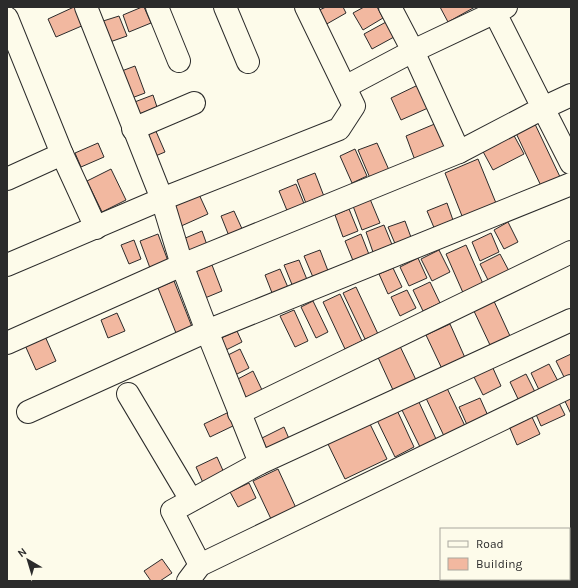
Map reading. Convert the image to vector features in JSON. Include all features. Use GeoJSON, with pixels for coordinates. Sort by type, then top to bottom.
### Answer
{"type":"FeatureCollection","features":[{"type":"Feature","properties":{"kind":"street"},"geometry":{"type":"LineString","coordinates":[[86,7],[133,129],[162,199],[182,266],[260,463]]}},
{"type":"Feature","properties":{"kind":"street"},"geometry":{"type":"LineString","coordinates":[[157,7],[179,61]]}},
{"type":"Feature","properties":{"kind":"street"},"geometry":{"type":"LineString","coordinates":[[225,7],[248,62]]}},
{"type":"Feature","properties":{"kind":"street"},"geometry":{"type":"LineString","coordinates":[[7,265],[162,199],[339,129],[354,106],[306,7]]}},
{"type":"Feature","properties":{"kind":"street"},"geometry":{"type":"LineString","coordinates":[[390,7],[413,51],[459,152]]}},
{"type":"Feature","properties":{"kind":"street"},"geometry":{"type":"LineString","coordinates":[[345,87],[498,9],[543,108],[571,163]]}},
{"type":"Feature","properties":{"kind":"street"},"geometry":{"type":"LineString","coordinates":[[7,18],[13,48],[96,228]]}},
{"type":"Feature","properties":{"kind":"street"},"geometry":{"type":"LineString","coordinates":[[7,343],[182,266],[459,152],[571,95]]}},
{"type":"Feature","properties":{"kind":"street"},"geometry":{"type":"LineString","coordinates":[[133,129],[194,102]]}},
{"type":"Feature","properties":{"kind":"street"},"geometry":{"type":"LineString","coordinates":[[7,179],[62,154]]}},
{"type":"Feature","properties":{"kind":"street"},"geometry":{"type":"LineString","coordinates":[[28,412],[207,331],[571,184]]}},
{"type":"Feature","properties":{"kind":"street"},"geometry":{"type":"LineString","coordinates":[[239,413],[571,252]]}},
{"type":"Feature","properties":{"kind":"street"},"geometry":{"type":"LineString","coordinates":[[571,320],[260,463],[172,510],[194,573],[571,386]]}},
{"type":"Feature","properties":{"kind":"street"},"geometry":{"type":"LineString","coordinates":[[128,394],[191,500]]}},
{"type":"Feature","properties":{"kind":"building"},"geometry":{"type":"Polygon","coordinates":[[[76,7],[84,25],[56,37],[48,19],[76,7]]]}},
{"type":"Feature","properties":{"kind":"building"},"geometry":{"type":"Polygon","coordinates":[[[144,7],[151,23],[129,32],[123,15],[144,7]]]}},
{"type":"Feature","properties":{"kind":"building"},"geometry":{"type":"Polygon","coordinates":[[[326,7],[343,7],[346,13],[325,25],[317,11],[326,7]]]}},
{"type":"Feature","properties":{"kind":"building"},"geometry":{"type":"Polygon","coordinates":[[[364,7],[377,7],[383,18],[363,30],[353,13],[364,7]]]}},
{"type":"Feature","properties":{"kind":"building"},"geometry":{"type":"Polygon","coordinates":[[[440,7],[475,7],[448,22],[440,7]]]}},
{"type":"Feature","properties":{"kind":"building"},"geometry":{"type":"Polygon","coordinates":[[[119,16],[127,36],[107,43],[100,22],[119,16]]]}},
{"type":"Feature","properties":{"kind":"building"},"geometry":{"type":"Polygon","coordinates":[[[386,22],[394,37],[372,49],[364,34],[386,22]]]}},
{"type":"Feature","properties":{"kind":"building"},"geometry":{"type":"Polygon","coordinates":[[[135,66],[145,93],[129,99],[119,72],[135,66]]]}},
{"type":"Feature","properties":{"kind":"building"},"geometry":{"type":"Polygon","coordinates":[[[418,85],[428,108],[401,120],[391,98],[418,85]]]}},
{"type":"Feature","properties":{"kind":"building"},"geometry":{"type":"Polygon","coordinates":[[[153,95],[157,107],[137,115],[132,103],[153,95]]]}},
{"type":"Feature","properties":{"kind":"building"},"geometry":{"type":"Polygon","coordinates":[[[534,122],[561,179],[542,188],[515,131],[534,122]]]}},
{"type":"Feature","properties":{"kind":"building"},"geometry":{"type":"Polygon","coordinates":[[[437,123],[448,150],[416,163],[406,136],[437,123]]]}},
{"type":"Feature","properties":{"kind":"building"},"geometry":{"type":"Polygon","coordinates":[[[155,129],[165,152],[153,157],[143,134],[155,129]]]}},
{"type":"Feature","properties":{"kind":"building"},"geometry":{"type":"Polygon","coordinates":[[[511,130],[524,154],[493,170],[480,146],[511,130]]]}},
{"type":"Feature","properties":{"kind":"building"},"geometry":{"type":"Polygon","coordinates":[[[98,143],[104,157],[81,167],[75,153],[98,143]]]}},
{"type":"Feature","properties":{"kind":"building"},"geometry":{"type":"Polygon","coordinates":[[[377,143],[389,170],[370,178],[358,150],[377,143]]]}},
{"type":"Feature","properties":{"kind":"building"},"geometry":{"type":"Polygon","coordinates":[[[355,149],[367,176],[352,183],[340,156],[355,149]]]}},
{"type":"Feature","properties":{"kind":"building"},"geometry":{"type":"Polygon","coordinates":[[[478,159],[498,208],[464,221],[445,173],[478,159]]]}},
{"type":"Feature","properties":{"kind":"building"},"geometry":{"type":"Polygon","coordinates":[[[111,169],[126,200],[102,212],[87,181],[111,169]]]}},
{"type":"Feature","properties":{"kind":"building"},"geometry":{"type":"Polygon","coordinates":[[[315,173],[325,199],[307,206],[297,180],[315,173]]]}},
{"type":"Feature","properties":{"kind":"building"},"geometry":{"type":"Polygon","coordinates":[[[296,184],[305,206],[288,213],[279,191],[296,184]]]}},
{"type":"Feature","properties":{"kind":"building"},"geometry":{"type":"Polygon","coordinates":[[[197,190],[208,214],[179,227],[168,203],[197,190]]]}},
{"type":"Feature","properties":{"kind":"building"},"geometry":{"type":"Polygon","coordinates":[[[370,199],[380,223],[362,230],[353,206],[370,199]]]}},
{"type":"Feature","properties":{"kind":"building"},"geometry":{"type":"Polygon","coordinates":[[[447,203],[454,223],[435,230],[427,211],[447,203]]]}},
{"type":"Feature","properties":{"kind":"building"},"geometry":{"type":"Polygon","coordinates":[[[349,209],[358,231],[343,237],[335,215],[349,209]]]}},
{"type":"Feature","properties":{"kind":"building"},"geometry":{"type":"Polygon","coordinates":[[[234,211],[243,231],[229,236],[221,216],[234,211]]]}},
{"type":"Feature","properties":{"kind":"building"},"geometry":{"type":"Polygon","coordinates":[[[405,221],[412,240],[396,246],[388,227],[405,221]]]}},
{"type":"Feature","properties":{"kind":"building"},"geometry":{"type":"Polygon","coordinates":[[[508,222],[518,242],[504,249],[494,230],[508,222]]]}},
{"type":"Feature","properties":{"kind":"building"},"geometry":{"type":"Polygon","coordinates":[[[384,225],[393,247],[374,255],[366,232],[384,225]]]}},
{"type":"Feature","properties":{"kind":"building"},"geometry":{"type":"Polygon","coordinates":[[[202,231],[207,245],[189,253],[183,239],[202,231]]]}},
{"type":"Feature","properties":{"kind":"building"},"geometry":{"type":"Polygon","coordinates":[[[491,233],[499,252],[480,261],[472,242],[491,233]]]}},
{"type":"Feature","properties":{"kind":"building"},"geometry":{"type":"Polygon","coordinates":[[[158,234],[168,261],[150,268],[140,241],[158,234]]]}},
{"type":"Feature","properties":{"kind":"building"},"geometry":{"type":"Polygon","coordinates":[[[361,234],[370,257],[354,263],[345,241],[361,234]]]}},
{"type":"Feature","properties":{"kind":"building"},"geometry":{"type":"Polygon","coordinates":[[[134,240],[141,259],[129,264],[121,245],[134,240]]]}},
{"type":"Feature","properties":{"kind":"building"},"geometry":{"type":"Polygon","coordinates":[[[466,245],[484,286],[464,295],[446,254],[466,245]]]}},
{"type":"Feature","properties":{"kind":"building"},"geometry":{"type":"Polygon","coordinates":[[[320,250],[330,276],[315,282],[304,256],[320,250]]]}},
{"type":"Feature","properties":{"kind":"building"},"geometry":{"type":"Polygon","coordinates":[[[439,250],[450,272],[432,281],[421,259],[439,250]]]}},
{"type":"Feature","properties":{"kind":"building"},"geometry":{"type":"Polygon","coordinates":[[[500,254],[509,271],[489,282],[480,264],[500,254]]]}},
{"type":"Feature","properties":{"kind":"building"},"geometry":{"type":"Polygon","coordinates":[[[418,258],[427,278],[409,286],[400,267],[418,258]]]}},
{"type":"Feature","properties":{"kind":"building"},"geometry":{"type":"Polygon","coordinates":[[[299,260],[308,282],[293,287],[284,265],[299,260]]]}},
{"type":"Feature","properties":{"kind":"building"},"geometry":{"type":"Polygon","coordinates":[[[212,265],[222,291],[205,298],[195,272],[212,265]]]}},
{"type":"Feature","properties":{"kind":"building"},"geometry":{"type":"Polygon","coordinates":[[[393,268],[402,287],[388,294],[379,274],[393,268]]]}},
{"type":"Feature","properties":{"kind":"building"},"geometry":{"type":"Polygon","coordinates":[[[280,269],[290,292],[274,298],[265,275],[280,269]]]}},
{"type":"Feature","properties":{"kind":"building"},"geometry":{"type":"Polygon","coordinates":[[[174,281],[194,332],[178,338],[158,288],[174,281]]]}},
{"type":"Feature","properties":{"kind":"building"},"geometry":{"type":"Polygon","coordinates":[[[430,282],[440,303],[423,311],[413,290],[430,282]]]}},
{"type":"Feature","properties":{"kind":"building"},"geometry":{"type":"Polygon","coordinates":[[[356,287],[378,334],[365,339],[343,293],[356,287]]]}},
{"type":"Feature","properties":{"kind":"building"},"geometry":{"type":"Polygon","coordinates":[[[407,290],[416,308],[400,316],[391,297],[407,290]]]}},
{"type":"Feature","properties":{"kind":"building"},"geometry":{"type":"Polygon","coordinates":[[[340,294],[362,341],[345,349],[323,302],[340,294]]]}},
{"type":"Feature","properties":{"kind":"building"},"geometry":{"type":"Polygon","coordinates":[[[493,299],[510,336],[490,345],[473,309],[493,299]]]}},
{"type":"Feature","properties":{"kind":"building"},"geometry":{"type":"Polygon","coordinates":[[[313,301],[328,332],[316,338],[301,307],[313,301]]]}},
{"type":"Feature","properties":{"kind":"building"},"geometry":{"type":"Polygon","coordinates":[[[294,310],[308,341],[295,347],[280,316],[294,310]]]}},
{"type":"Feature","properties":{"kind":"building"},"geometry":{"type":"Polygon","coordinates":[[[117,313],[125,331],[108,338],[101,320],[117,313]]]}},
{"type":"Feature","properties":{"kind":"building"},"geometry":{"type":"Polygon","coordinates":[[[450,324],[466,360],[443,371],[426,335],[450,324]]]}},
{"type":"Feature","properties":{"kind":"building"},"geometry":{"type":"Polygon","coordinates":[[[237,331],[242,342],[224,351],[219,339],[237,331]]]}},
{"type":"Feature","properties":{"kind":"building"},"geometry":{"type":"Polygon","coordinates":[[[44,334],[56,361],[36,370],[24,343],[44,334]]]}},
{"type":"Feature","properties":{"kind":"building"},"geometry":{"type":"Polygon","coordinates":[[[398,342],[416,380],[393,390],[376,353],[398,342]]]}},
{"type":"Feature","properties":{"kind":"building"},"geometry":{"type":"Polygon","coordinates":[[[240,349],[249,368],[235,375],[226,356],[240,349]]]}},
{"type":"Feature","properties":{"kind":"building"},"geometry":{"type":"Polygon","coordinates":[[[571,354],[571,379],[566,381],[556,361],[571,354]]]}},
{"type":"Feature","properties":{"kind":"building"},"geometry":{"type":"Polygon","coordinates":[[[549,364],[559,383],[540,392],[531,373],[549,364]]]}},
{"type":"Feature","properties":{"kind":"building"},"geometry":{"type":"Polygon","coordinates":[[[492,366],[501,386],[483,395],[473,375],[492,366]]]}},
{"type":"Feature","properties":{"kind":"building"},"geometry":{"type":"Polygon","coordinates":[[[253,371],[262,390],[245,398],[236,380],[253,371]]]}},
{"type":"Feature","properties":{"kind":"building"},"geometry":{"type":"Polygon","coordinates":[[[526,374],[536,394],[519,401],[510,382],[526,374]]]}},
{"type":"Feature","properties":{"kind":"building"},"geometry":{"type":"Polygon","coordinates":[[[446,386],[465,426],[444,436],[425,396],[446,386]]]}},
{"type":"Feature","properties":{"kind":"building"},"geometry":{"type":"Polygon","coordinates":[[[571,393],[571,414],[563,397],[571,393]]]}},
{"type":"Feature","properties":{"kind":"building"},"geometry":{"type":"Polygon","coordinates":[[[480,398],[489,418],[468,427],[459,407],[480,398]]]}},
{"type":"Feature","properties":{"kind":"building"},"geometry":{"type":"Polygon","coordinates":[[[418,400],[436,439],[420,447],[401,408],[418,400]]]}},
{"type":"Feature","properties":{"kind":"building"},"geometry":{"type":"Polygon","coordinates":[[[558,401],[565,415],[541,426],[535,412],[558,401]]]}},
{"type":"Feature","properties":{"kind":"building"},"geometry":{"type":"Polygon","coordinates":[[[396,408],[414,447],[395,457],[376,418],[396,408]]]}},
{"type":"Feature","properties":{"kind":"building"},"geometry":{"type":"Polygon","coordinates":[[[229,412],[235,425],[210,437],[204,424],[229,412]]]}},
{"type":"Feature","properties":{"kind":"building"},"geometry":{"type":"Polygon","coordinates":[[[531,415],[540,434],[517,445],[509,426],[531,415]]]}},
{"type":"Feature","properties":{"kind":"building"},"geometry":{"type":"Polygon","coordinates":[[[369,422],[387,459],[345,479],[327,442],[369,422]]]}},
{"type":"Feature","properties":{"kind":"building"},"geometry":{"type":"Polygon","coordinates":[[[284,427],[290,441],[268,452],[262,438],[284,427]]]}},
{"type":"Feature","properties":{"kind":"building"},"geometry":{"type":"Polygon","coordinates":[[[217,457],[225,475],[204,485],[196,467],[217,457]]]}},
{"type":"Feature","properties":{"kind":"building"},"geometry":{"type":"Polygon","coordinates":[[[278,469],[296,508],[271,519],[253,481],[278,469]]]}},
{"type":"Feature","properties":{"kind":"building"},"geometry":{"type":"Polygon","coordinates":[[[249,483],[256,498],[238,507],[230,492],[249,483]]]}},
{"type":"Feature","properties":{"kind":"building"},"geometry":{"type":"Polygon","coordinates":[[[162,559],[172,573],[160,581],[151,581],[144,571],[162,559]]]}}]}
